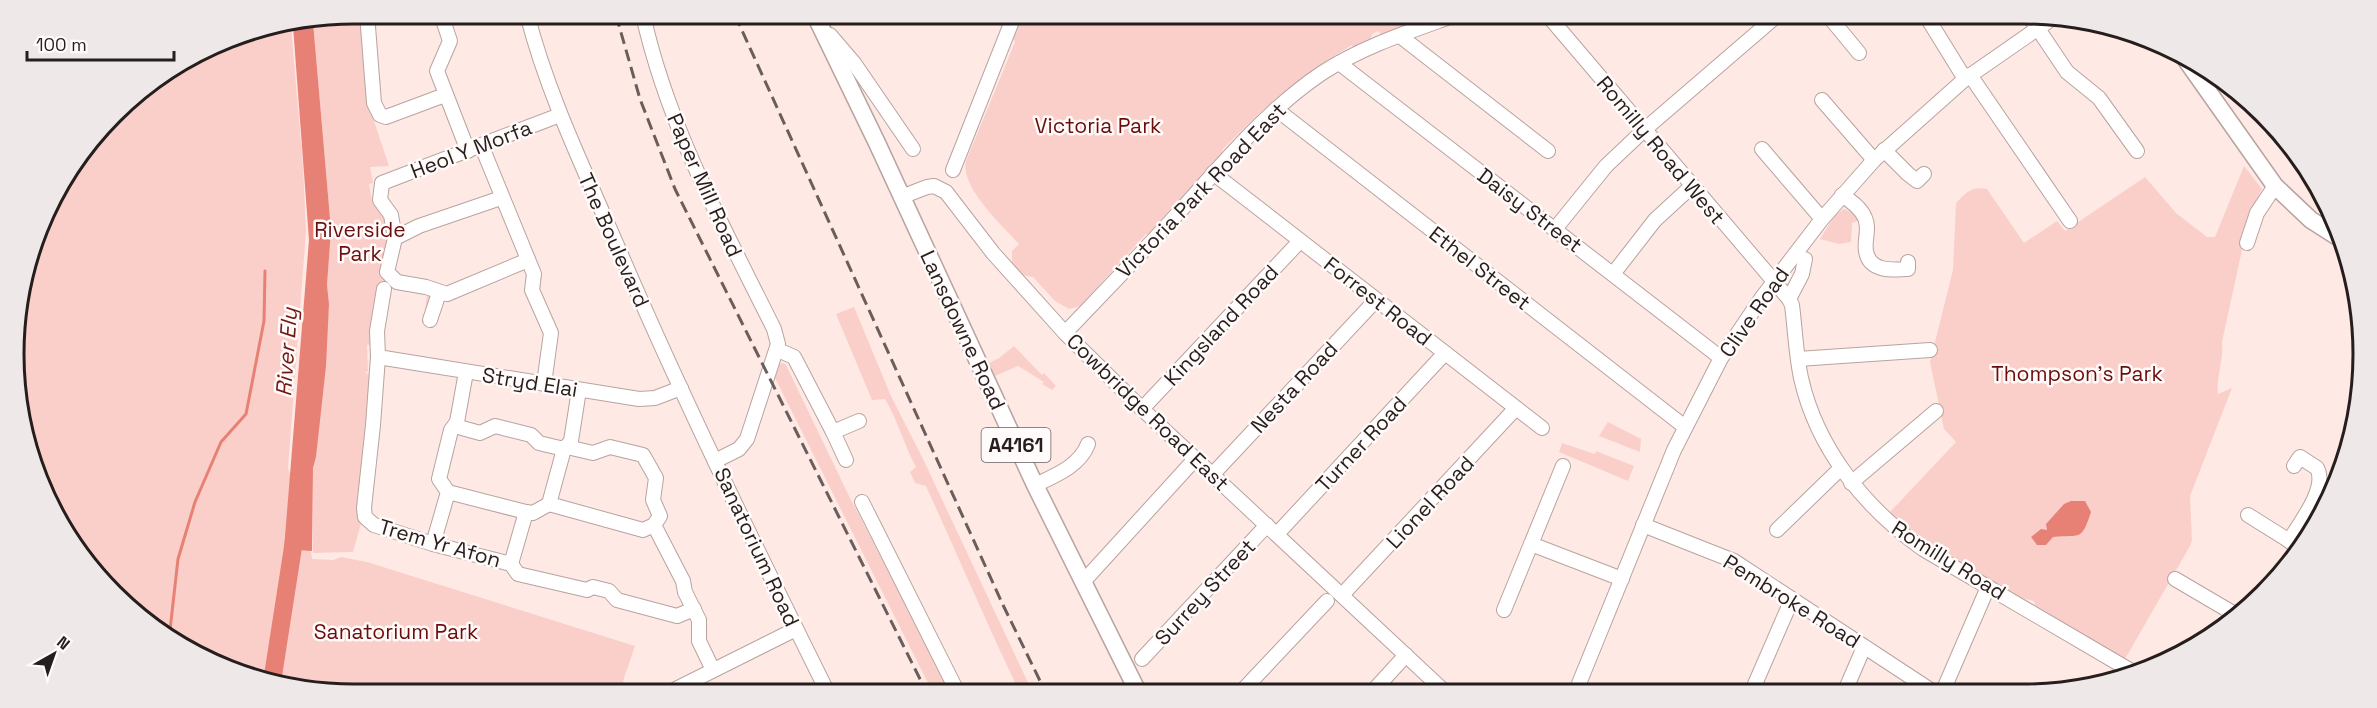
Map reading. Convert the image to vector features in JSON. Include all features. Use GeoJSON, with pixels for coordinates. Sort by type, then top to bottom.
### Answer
{"type":"FeatureCollection","features":[{"type":"Feature","properties":{"kind":"main road"},"geometry":{"type":"LineString","coordinates":[[819,24],[877,143]]}},
{"type":"Feature","properties":{"kind":"main road"},"geometry":{"type":"LineString","coordinates":[[2199,75],[2275,186],[2311,220],[2329,232]]}},
{"type":"Feature","properties":{"kind":"main road","name":"A4161"},"geometry":{"type":"LineString","coordinates":[[877,143],[901,197]]}},
{"type":"Feature","properties":{"kind":"main road","name":"Lansdowne Road"},"geometry":{"type":"LineString","coordinates":[[901,197],[1035,485],[1134,684]]}},
{"type":"Feature","properties":{"kind":"street"},"geometry":{"type":"LineString","coordinates":[[367,24],[374,103],[380,115],[386,117],[445,95]]}},
{"type":"Feature","properties":{"kind":"street"},"geometry":{"type":"LineString","coordinates":[[444,24],[450,41],[437,68],[445,95],[468,151]]}},
{"type":"Feature","properties":{"kind":"street","name":"The Boulevard"},"geometry":{"type":"LineString","coordinates":[[530,24],[561,115],[639,297],[715,461]]}},
{"type":"Feature","properties":{"kind":"street","name":"Paper Mill Road"},"geometry":{"type":"LineString","coordinates":[[644,24],[651,53],[688,154],[774,328],[778,350]]}},
{"type":"Feature","properties":{"kind":"street"},"geometry":{"type":"LineString","coordinates":[[822,24],[854,63],[913,149]]}},
{"type":"Feature","properties":{"kind":"street"},"geometry":{"type":"LineString","coordinates":[[953,170],[1011,24]]}},
{"type":"Feature","properties":{"kind":"street","name":"Victoria Park Road East"},"geometry":{"type":"LineString","coordinates":[[1065,333],[1251,132],[1276,109],[1307,84],[1339,63],[1431,24]]}},
{"type":"Feature","properties":{"kind":"street","name":"Romilly Road West"},"geometry":{"type":"LineString","coordinates":[[1555,24],[1773,282]]}},
{"type":"Feature","properties":{"kind":"street"},"geometry":{"type":"LineString","coordinates":[[1556,229],[1606,166],[1644,130],[1767,24]]}},
{"type":"Feature","properties":{"kind":"street"},"geometry":{"type":"LineString","coordinates":[[1835,24],[1859,53]]}},
{"type":"Feature","properties":{"kind":"street"},"geometry":{"type":"LineString","coordinates":[[1931,24],[2070,221]]}},
{"type":"Feature","properties":{"kind":"street","name":"Clive Road"},"geometry":{"type":"LineString","coordinates":[[1579,684],[1685,427],[1721,358],[1773,282],[1842,195],[1879,155],[1967,77],[2034,25]]}},
{"type":"Feature","properties":{"kind":"street"},"geometry":{"type":"LineString","coordinates":[[2035,25],[2067,72],[2099,98],[2137,151]]}},
{"type":"Feature","properties":{"kind":"street"},"geometry":{"type":"LineString","coordinates":[[1400,36],[1548,151]]}},
{"type":"Feature","properties":{"kind":"street","name":"Daisy Street"},"geometry":{"type":"LineString","coordinates":[[1339,63],[1721,358]]}},
{"type":"Feature","properties":{"kind":"street"},"geometry":{"type":"LineString","coordinates":[[1822,100],[1904,178],[1917,181],[1924,174]]}},
{"type":"Feature","properties":{"kind":"street","name":"Ethel Street"},"geometry":{"type":"LineString","coordinates":[[1276,109],[1685,427]]}},
{"type":"Feature","properties":{"kind":"street","name":"Heol Y Morfa"},"geometry":{"type":"LineString","coordinates":[[395,238],[391,214],[380,200],[382,183],[482,147],[561,115]]}},
{"type":"Feature","properties":{"kind":"street"},"geometry":{"type":"LineString","coordinates":[[877,143],[898,128]]}},
{"type":"Feature","properties":{"kind":"street"},"geometry":{"type":"LineString","coordinates":[[482,147],[534,274],[532,290],[549,328],[551,337],[544,384]]}},
{"type":"Feature","properties":{"kind":"street"},"geometry":{"type":"LineString","coordinates":[[1762,149],[1822,219]]}},
{"type":"Feature","properties":{"kind":"street","name":"Forrest Road"},"geometry":{"type":"LineString","coordinates":[[1214,173],[1542,428]]}},
{"type":"Feature","properties":{"kind":"street","name":"Cowbridge Road East"},"geometry":{"type":"LineString","coordinates":[[901,197],[934,186],[946,192],[993,253],[1065,333],[1142,409],[1437,684]]}},
{"type":"Feature","properties":{"kind":"street"},"geometry":{"type":"LineString","coordinates":[[1613,273],[1655,220],[1692,186]]}},
{"type":"Feature","properties":{"kind":"street"},"geometry":{"type":"LineString","coordinates":[[2247,243],[2257,213],[2275,186]]}},
{"type":"Feature","properties":{"kind":"street"},"geometry":{"type":"LineString","coordinates":[[1842,195],[1857,206],[1866,221],[1861,253],[1884,270],[1908,269],[1908,262]]}},
{"type":"Feature","properties":{"kind":"street"},"geometry":{"type":"LineString","coordinates":[[501,198],[419,226],[395,238],[387,268],[389,276],[397,282],[426,287],[447,294],[528,260]]}},
{"type":"Feature","properties":{"kind":"street","name":"Kingsland Road"},"geometry":{"type":"LineString","coordinates":[[1142,409],[1300,241]]}},
{"type":"Feature","properties":{"kind":"street"},"geometry":{"type":"LineString","coordinates":[[1773,282],[1789,299],[1802,274],[1805,259]]}},
{"type":"Feature","properties":{"kind":"street","name":"Trem Yr Afon"},"geometry":{"type":"LineString","coordinates":[[384,289],[376,331],[378,357],[365,517],[374,525],[433,544],[511,564],[518,574],[587,590],[593,587],[609,591],[617,600],[677,616],[694,609]]}},
{"type":"Feature","properties":{"kind":"street"},"geometry":{"type":"LineString","coordinates":[[430,320],[439,292]]}},
{"type":"Feature","properties":{"kind":"street","name":"Romilly Road"},"geometry":{"type":"LineString","coordinates":[[1789,299],[1792,305],[1798,359],[1808,401],[1820,431],[1851,483],[1899,532],[1923,549],[2125,667]]}},
{"type":"Feature","properties":{"kind":"street","name":"Nesta Road"},"geometry":{"type":"LineString","coordinates":[[1213,474],[1376,300]]}},
{"type":"Feature","properties":{"kind":"street"},"geometry":{"type":"LineString","coordinates":[[778,350],[794,357],[846,460]]}},
{"type":"Feature","properties":{"kind":"street","name":"Sanatorium Road"},"geometry":{"type":"LineString","coordinates":[[778,350],[747,439],[740,449],[715,461],[824,684]]}},
{"type":"Feature","properties":{"kind":"street"},"geometry":{"type":"LineString","coordinates":[[1798,359],[1930,350]]}},
{"type":"Feature","properties":{"kind":"street","name":"Turner Road"},"geometry":{"type":"LineString","coordinates":[[1272,529],[1445,353]]}},
{"type":"Feature","properties":{"kind":"street","name":"Stryd Elai"},"geometry":{"type":"LineString","coordinates":[[378,357],[645,399],[655,398],[681,388]]}},
{"type":"Feature","properties":{"kind":"street"},"geometry":{"type":"LineString","coordinates":[[455,426],[480,433],[495,426],[531,435],[539,443],[593,453],[610,447],[643,455],[656,478],[653,500],[660,516],[654,525],[643,530],[549,504],[532,513],[448,492],[439,479],[451,430],[458,422],[466,372]]}},
{"type":"Feature","properties":{"kind":"street"},"geometry":{"type":"LineString","coordinates":[[549,504],[566,448],[571,441],[579,390]]}},
{"type":"Feature","properties":{"kind":"street","name":"Lionel Road"},"geometry":{"type":"LineString","coordinates":[[1342,595],[1516,408]]}},
{"type":"Feature","properties":{"kind":"street"},"geometry":{"type":"LineString","coordinates":[[1851,483],[1936,411]]}},
{"type":"Feature","properties":{"kind":"street"},"geometry":{"type":"LineString","coordinates":[[833,432],[859,421]]}},
{"type":"Feature","properties":{"kind":"street"},"geometry":{"type":"LineString","coordinates":[[1035,485],[1065,471],[1088,444]]}},
{"type":"Feature","properties":{"kind":"street"},"geometry":{"type":"LineString","coordinates":[[2294,466],[2300,457],[2317,468],[2320,479],[2314,500],[2298,536]]}},
{"type":"Feature","properties":{"kind":"street"},"geometry":{"type":"LineString","coordinates":[[1083,582],[1196,458]]}},
{"type":"Feature","properties":{"kind":"street"},"geometry":{"type":"LineString","coordinates":[[1504,610],[1563,466]]}},
{"type":"Feature","properties":{"kind":"street"},"geometry":{"type":"LineString","coordinates":[[1777,531],[1841,468]]}},
{"type":"Feature","properties":{"kind":"street"},"geometry":{"type":"LineString","coordinates":[[433,544],[448,492]]}},
{"type":"Feature","properties":{"kind":"street"},"geometry":{"type":"LineString","coordinates":[[862,502],[883,532],[954,684]]}},
{"type":"Feature","properties":{"kind":"street"},"geometry":{"type":"LineString","coordinates":[[511,564],[526,512]]}},
{"type":"Feature","properties":{"kind":"street"},"geometry":{"type":"LineString","coordinates":[[2248,515],[2293,543]]}},
{"type":"Feature","properties":{"kind":"street"},"geometry":{"type":"LineString","coordinates":[[654,525],[683,581],[685,592],[699,620],[699,641],[713,670]]}},
{"type":"Feature","properties":{"kind":"street","name":"Pembroke Road"},"geometry":{"type":"LineString","coordinates":[[1643,525],[1726,556],[1921,684]]}},
{"type":"Feature","properties":{"kind":"street","name":"Surrey Street"},"geometry":{"type":"LineString","coordinates":[[1142,659],[1272,529]]}},
{"type":"Feature","properties":{"kind":"street"},"geometry":{"type":"LineString","coordinates":[[1531,544],[1622,579]]}},
{"type":"Feature","properties":{"kind":"street"},"geometry":{"type":"LineString","coordinates":[[2175,579],[2230,611]]}},
{"type":"Feature","properties":{"kind":"street"},"geometry":{"type":"LineString","coordinates":[[1946,684],[1988,587]]}},
{"type":"Feature","properties":{"kind":"street"},"geometry":{"type":"LineString","coordinates":[[1755,684],[1792,599]]}},
{"type":"Feature","properties":{"kind":"street"},"geometry":{"type":"LineString","coordinates":[[1249,684],[1327,601]]}},
{"type":"Feature","properties":{"kind":"street"},"geometry":{"type":"LineString","coordinates":[[686,684],[796,629]]}},
{"type":"Feature","properties":{"kind":"street"},"geometry":{"type":"LineString","coordinates":[[1848,684],[1864,647]]}},
{"type":"Feature","properties":{"kind":"street"},"geometry":{"type":"LineString","coordinates":[[1379,684],[1406,655]]}},
{"type":"Feature","properties":{"kind":"green space","name":"Riverside Park"},"geometry":{"type":"Polygon","coordinates":[[[360,24],[370,109],[389,166],[370,167],[373,183],[369,184],[372,201],[376,200],[389,225],[388,249],[383,268],[429,291],[432,297],[424,321],[427,294],[381,286],[373,344],[367,345],[368,371],[365,373],[372,375],[362,520],[353,552],[313,553],[313,468],[316,457],[329,304],[327,285],[331,230],[313,27],[360,24]]]}},
{"type":"Feature","properties":{"kind":"green space","name":"Victoria Park"},"geometry":{"type":"Polygon","coordinates":[[[1016,24],[1445,24],[1438,28],[1383,36],[1378,31],[1372,34],[1369,44],[1354,49],[1352,45],[1298,81],[1222,150],[1223,154],[1204,172],[1203,182],[1183,201],[1176,201],[1178,205],[1151,235],[1146,234],[1080,306],[1069,309],[1055,301],[1033,277],[1022,275],[1016,270],[1012,263],[1012,251],[1019,244],[984,206],[969,183],[966,172],[966,161],[1015,42],[1012,36],[1016,24]]]}},
{"type":"Feature","properties":{"kind":"green space","name":"Sanatorium Park"},"geometry":{"type":"Polygon","coordinates":[[[291,30],[306,231],[288,468],[307,525],[312,559],[333,560],[341,557],[367,562],[635,646],[623,681],[624,684],[354,684],[290,678],[228,659],[189,640],[136,602],[92,555],[58,500],[35,439],[25,376],[27,311],[35,269],[42,248],[68,189],[106,136],[153,92],[189,68],[228,49],[291,30]]]}},
{"type":"Feature","properties":{"kind":"green space","name":"Thompson's Park"},"geometry":{"type":"Polygon","coordinates":[[[2244,166],[2262,189],[2250,213],[2222,342],[2218,394],[2232,388],[2190,496],[2192,540],[2190,546],[2125,659],[2035,605],[2034,601],[2022,598],[1954,558],[1905,525],[1890,512],[1956,442],[1944,429],[1930,362],[1953,270],[1956,203],[1970,190],[1987,189],[2024,243],[2057,221],[2065,231],[2145,177],[2176,213],[2207,237],[2215,237],[2244,166]]]}},
{"type":"Feature","properties":{"kind":"green space"},"geometry":{"type":"Polygon","coordinates":[[[1844,209],[1853,213],[1858,221],[1852,223],[1851,242],[1839,244],[1820,239],[1835,215],[1844,209]]]}},
{"type":"Feature","properties":{"kind":"green space"},"geometry":{"type":"Polygon","coordinates":[[[854,307],[891,396],[1029,684],[1016,684],[926,486],[915,483],[910,472],[916,467],[894,416],[885,399],[872,400],[836,314],[854,307]]]}},
{"type":"Feature","properties":{"kind":"green space"},"geometry":{"type":"Polygon","coordinates":[[[1014,346],[1056,386],[1052,390],[1042,384],[1044,382],[1018,366],[995,376],[989,363],[1014,346]]]}},
{"type":"Feature","properties":{"kind":"green space"},"geometry":{"type":"Polygon","coordinates":[[[780,364],[786,365],[849,496],[946,684],[928,684],[775,378],[780,364]]]}},
{"type":"Feature","properties":{"kind":"green space"},"geometry":{"type":"Polygon","coordinates":[[[1608,422],[1641,439],[1640,452],[1599,436],[1608,422]]]}},
{"type":"Feature","properties":{"kind":"green space"},"geometry":{"type":"Polygon","coordinates":[[[1562,443],[1595,454],[1596,451],[1634,466],[1628,481],[1559,452],[1562,443]]]}},
{"type":"Feature","properties":{"kind":"shaded area"},"geometry":{"type":"Polygon","coordinates":[[[313,27],[331,230],[327,285],[329,304],[326,366],[313,468],[312,551],[284,549],[309,240],[293,30],[313,27]]]}},
{"type":"Feature","properties":{"kind":"shaded area"},"geometry":{"type":"Polygon","coordinates":[[[2071,501],[2085,501],[2091,512],[2082,532],[2075,536],[2053,537],[2046,545],[2037,545],[2031,537],[2041,529],[2047,530],[2046,524],[2064,504],[2071,501]]]}},
{"type":"Feature","properties":{"kind":"waterway"},"geometry":{"type":"LineString","coordinates":[[170,628],[178,559],[195,502],[221,442],[246,414],[264,321],[265,271]]}},
{"type":"Feature","properties":{"kind":"waterway","name":"River Ely"},"geometry":{"type":"LineString","coordinates":[[273,674],[296,528]]}},
{"type":"Feature","properties":{"kind":"railway"},"geometry":{"type":"LineString","coordinates":[[619,24],[640,99],[675,189],[922,684]]}},
{"type":"Feature","properties":{"kind":"railway"},"geometry":{"type":"LineString","coordinates":[[739,24],[1003,605],[1042,684]]}}]}
